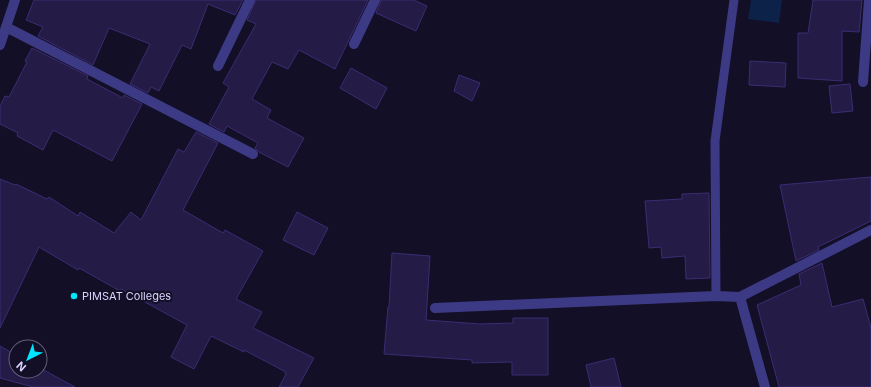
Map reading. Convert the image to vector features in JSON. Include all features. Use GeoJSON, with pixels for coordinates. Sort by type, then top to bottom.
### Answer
{"type":"FeatureCollection","features":[{"type":"Feature","properties":{"kind":"street"},"geometry":{"type":"LineString","coordinates":[[0,45],[15,0]]}},
{"type":"Feature","properties":{"kind":"street"},"geometry":{"type":"LineString","coordinates":[[218,66],[250,0]]}},
{"type":"Feature","properties":{"kind":"street"},"geometry":{"type":"LineString","coordinates":[[354,44],[375,0]]}},
{"type":"Feature","properties":{"kind":"street"},"geometry":{"type":"LineString","coordinates":[[863,82],[870,1]]}},
{"type":"Feature","properties":{"kind":"street"},"geometry":{"type":"LineString","coordinates":[[6,27],[253,154]]}},
{"type":"Feature","properties":{"kind":"street"},"geometry":{"type":"LineString","coordinates":[[434,308],[716,296],[740,297],[871,230]]}},
{"type":"Feature","properties":{"kind":"street"},"geometry":{"type":"LineString","coordinates":[[740,297],[764,387]]}},
{"type":"Feature","properties":{"kind":"lane"},"geometry":{"type":"LineString","coordinates":[[716,296],[715,141],[734,0]]}},
{"type":"Feature","properties":{"kind":"water"},"geometry":{"type":"Polygon","coordinates":[[[751,0],[782,0],[779,23],[748,19],[751,0]]]}},
{"type":"Feature","properties":{"kind":"building"},"geometry":{"type":"Polygon","coordinates":[[[34,0],[243,0],[235,15],[208,4],[191,49],[182,45],[159,91],[151,87],[148,93],[130,84],[150,44],[109,28],[93,65],[38,36],[43,27],[26,20],[34,0]]]}},
{"type":"Feature","properties":{"kind":"building"},"geometry":{"type":"Polygon","coordinates":[[[256,0],[368,0],[335,69],[299,50],[288,69],[272,62],[252,99],[271,110],[267,118],[304,138],[288,167],[259,152],[255,148],[258,143],[227,126],[224,132],[209,124],[229,87],[223,83],[256,24],[247,20],[256,0]]]}},
{"type":"Feature","properties":{"kind":"building"},"geometry":{"type":"Polygon","coordinates":[[[381,0],[414,0],[427,6],[416,31],[376,13],[381,0]]]}},
{"type":"Feature","properties":{"kind":"building"},"geometry":{"type":"Polygon","coordinates":[[[813,0],[862,0],[859,32],[842,31],[842,81],[798,78],[798,33],[808,33],[813,0]]]}},
{"type":"Feature","properties":{"kind":"building"},"geometry":{"type":"Polygon","coordinates":[[[32,48],[88,76],[87,79],[123,98],[124,95],[142,104],[112,161],[53,130],[43,150],[17,136],[18,133],[0,124],[0,106],[5,96],[9,97],[27,62],[25,61],[32,48]]]}},
{"type":"Feature","properties":{"kind":"building"},"geometry":{"type":"Polygon","coordinates":[[[750,61],[786,63],[785,87],[749,85],[750,61]]]}},
{"type":"Feature","properties":{"kind":"building"},"geometry":{"type":"Polygon","coordinates":[[[351,68],[387,88],[376,109],[340,88],[351,68]]]}},
{"type":"Feature","properties":{"kind":"building"},"geometry":{"type":"Polygon","coordinates":[[[459,75],[480,83],[472,101],[454,91],[459,75]]]}},
{"type":"Feature","properties":{"kind":"building"},"geometry":{"type":"Polygon","coordinates":[[[850,84],[853,111],[832,113],[829,86],[850,84]]]}},
{"type":"Feature","properties":{"kind":"building"},"geometry":{"type":"Polygon","coordinates":[[[196,132],[218,143],[183,210],[223,233],[225,230],[263,251],[236,299],[262,312],[253,328],[314,358],[298,387],[279,387],[286,374],[284,371],[244,350],[244,352],[211,336],[194,369],[171,357],[187,325],[121,289],[120,291],[79,268],[78,270],[39,247],[0,328],[0,179],[15,185],[16,184],[47,199],[49,197],[78,216],[80,212],[114,233],[131,212],[141,220],[178,149],[184,152],[196,132]]]}},
{"type":"Feature","properties":{"kind":"building"},"geometry":{"type":"Polygon","coordinates":[[[871,177],[871,221],[818,247],[819,250],[796,261],[780,185],[871,177]]]}},
{"type":"Feature","properties":{"kind":"building"},"geometry":{"type":"Polygon","coordinates":[[[709,193],[710,278],[686,279],[685,256],[662,258],[661,247],[649,248],[645,201],[682,199],[682,194],[709,193]]]}},
{"type":"Feature","properties":{"kind":"building"},"geometry":{"type":"Polygon","coordinates":[[[297,212],[328,228],[314,255],[283,240],[297,212]]]}},
{"type":"Feature","properties":{"kind":"building"},"geometry":{"type":"Polygon","coordinates":[[[392,253],[430,256],[426,320],[480,324],[513,323],[513,318],[548,318],[548,375],[512,375],[512,362],[472,363],[472,360],[384,354],[389,307],[392,253]]]}},
{"type":"Feature","properties":{"kind":"building"},"geometry":{"type":"Polygon","coordinates":[[[822,263],[832,307],[863,299],[871,328],[871,387],[779,387],[757,305],[801,285],[799,274],[822,263]]]}},
{"type":"Feature","properties":{"kind":"building"},"geometry":{"type":"Polygon","coordinates":[[[0,346],[8,350],[8,379],[48,379],[48,372],[75,387],[33,387],[0,378],[0,346]]]}},
{"type":"Feature","properties":{"kind":"building"},"geometry":{"type":"Polygon","coordinates":[[[614,358],[621,387],[591,387],[586,365],[614,358]]]}},
{"type":"Feature","properties":{"kind":"place","name":"PIMSAT Colleges"},"geometry":{"type":"Point","coordinates":[74,296]}}]}
